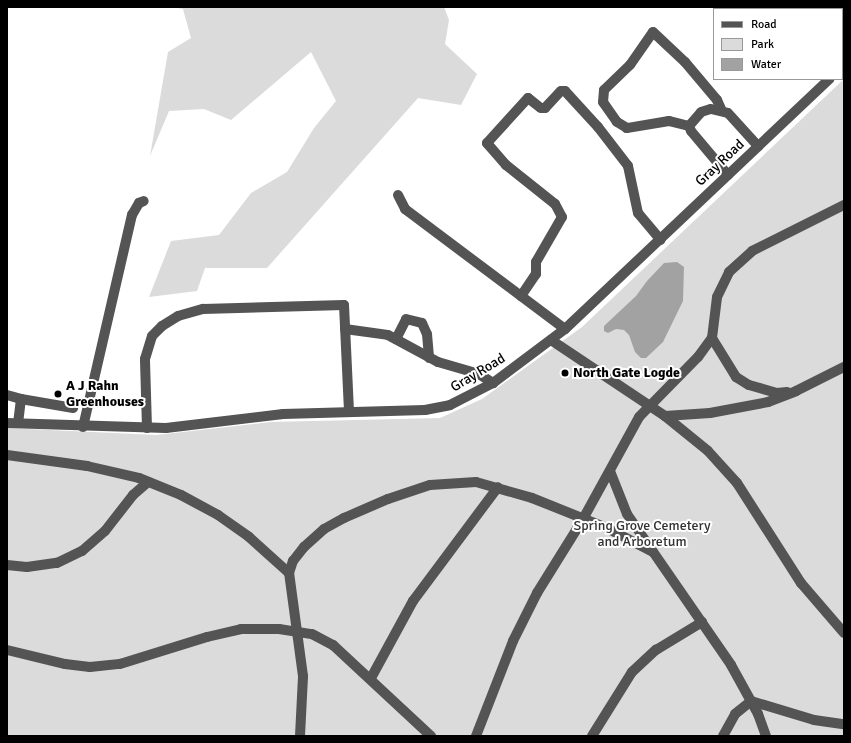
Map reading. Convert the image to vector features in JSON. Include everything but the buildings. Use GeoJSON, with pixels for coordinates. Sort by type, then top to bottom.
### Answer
{"type":"FeatureCollection","features":[{"type":"Feature","properties":{"kind":"street"},"geometry":{"type":"LineString","coordinates":[[689,126],[669,121],[627,128],[617,122],[603,102],[604,90],[630,65],[653,32],[713,94],[721,110]]}},
{"type":"Feature","properties":{"kind":"street","name":"Gray Road"},"geometry":{"type":"LineString","coordinates":[[7,423],[83,427],[147,428],[283,414],[437,408],[473,395],[493,383],[565,329],[829,80]]}},
{"type":"Feature","properties":{"kind":"street"},"geometry":{"type":"LineString","coordinates":[[521,296],[536,274],[536,262],[562,217],[556,204],[506,166],[487,143],[528,98],[541,108],[545,108],[561,91],[565,91],[598,127],[628,166],[638,213],[661,240]]}},
{"type":"Feature","properties":{"kind":"street"},"geometry":{"type":"LineString","coordinates":[[689,126],[701,112],[721,110],[728,113],[758,146]]}},
{"type":"Feature","properties":{"kind":"street"},"geometry":{"type":"LineString","coordinates":[[689,126],[691,131],[728,175]]}},
{"type":"Feature","properties":{"kind":"street"},"geometry":{"type":"LineString","coordinates":[[398,195],[405,209],[565,329]]}},
{"type":"Feature","properties":{"kind":"street"},"geometry":{"type":"LineString","coordinates":[[83,427],[132,215],[139,203],[144,201]]}},
{"type":"Feature","properties":{"kind":"street"},"geometry":{"type":"LineString","coordinates":[[476,736],[512,641],[537,593],[583,519],[639,417],[648,405],[698,357],[712,338],[717,297],[722,282],[738,262],[752,251],[844,205]]}},
{"type":"Feature","properties":{"kind":"street"},"geometry":{"type":"LineString","coordinates":[[147,428],[145,359],[147,349],[157,331],[178,316],[203,308],[344,305],[349,411]]}},
{"type":"Feature","properties":{"kind":"street"},"geometry":{"type":"LineString","coordinates":[[396,339],[406,318],[422,323],[427,334],[429,358]]}},
{"type":"Feature","properties":{"kind":"street"},"geometry":{"type":"LineString","coordinates":[[345,329],[379,332],[396,339],[429,358],[478,374],[493,383]]}},
{"type":"Feature","properties":{"kind":"street"},"geometry":{"type":"LineString","coordinates":[[712,338],[718,343],[725,361],[736,377],[749,384],[777,393],[796,391]]}},
{"type":"Feature","properties":{"kind":"street"},"geometry":{"type":"LineString","coordinates":[[551,340],[665,416],[708,451],[737,483],[801,583],[844,633]]}},
{"type":"Feature","properties":{"kind":"street"},"geometry":{"type":"LineString","coordinates":[[665,416],[710,413],[754,404],[796,391],[844,367]]}},
{"type":"Feature","properties":{"kind":"street"},"geometry":{"type":"LineString","coordinates":[[7,395],[21,399],[73,408]]}},
{"type":"Feature","properties":{"kind":"street"},"geometry":{"type":"LineString","coordinates":[[18,423],[21,399]]}},
{"type":"Feature","properties":{"kind":"street"},"geometry":{"type":"LineString","coordinates":[[7,455],[87,466],[148,482],[181,495],[218,515],[249,537],[289,573]]}},
{"type":"Feature","properties":{"kind":"street"},"geometry":{"type":"LineString","coordinates":[[610,471],[627,514],[731,665],[751,701],[766,736]]}},
{"type":"Feature","properties":{"kind":"street"},"geometry":{"type":"LineString","coordinates":[[7,565],[27,566],[57,563],[82,551],[105,531],[133,495],[148,482]]}},
{"type":"Feature","properties":{"kind":"street"},"geometry":{"type":"LineString","coordinates":[[300,736],[303,676],[289,573],[304,547],[324,529],[388,499],[430,485],[456,482],[476,482],[498,487],[583,519],[653,552]]}},
{"type":"Feature","properties":{"kind":"street"},"geometry":{"type":"LineString","coordinates":[[371,678],[413,601],[498,487]]}},
{"type":"Feature","properties":{"kind":"street"},"geometry":{"type":"LineString","coordinates":[[592,736],[632,672],[656,650],[702,622]]}},
{"type":"Feature","properties":{"kind":"street"},"geometry":{"type":"LineString","coordinates":[[7,650],[65,664],[90,667],[120,664],[206,637],[242,629],[312,634],[333,645],[371,678],[431,736]]}},
{"type":"Feature","properties":{"kind":"street"},"geometry":{"type":"LineString","coordinates":[[751,701],[814,720],[844,724]]}},
{"type":"Feature","properties":{"kind":"street"},"geometry":{"type":"LineString","coordinates":[[724,736],[735,714],[751,701]]}},
{"type":"Feature","properties":{"kind":"green space"},"geometry":{"type":"Polygon","coordinates":[[[172,7],[444,7],[449,20],[445,44],[477,74],[461,105],[418,98],[267,268],[205,268],[197,291],[149,297],[171,241],[219,235],[251,193],[287,172],[314,128],[336,101],[311,52],[231,120],[204,109],[169,111],[150,156],[168,52],[191,38],[183,9],[172,7]]]}},
{"type":"Feature","properties":{"kind":"green space","name":"Spring Grove Cemetery and Arboretum"},"geometry":{"type":"Polygon","coordinates":[[[844,79],[844,736],[7,736],[7,428],[156,435],[271,422],[440,418],[482,399],[582,327],[844,79]]]}},
{"type":"Feature","properties":{"kind":"water"},"geometry":{"type":"Polygon","coordinates":[[[677,262],[684,267],[683,301],[663,342],[646,358],[641,358],[635,352],[629,335],[624,330],[616,329],[608,333],[604,331],[604,326],[636,296],[647,281],[664,263],[677,262]]]}},
{"type":"Feature","properties":{"kind":"place","name":"North Gate Logde"},"geometry":{"type":"Point","coordinates":[565,373]}},
{"type":"Feature","properties":{"kind":"place","name":"A J Rahn Greenhouses"},"geometry":{"type":"Point","coordinates":[58,394]}}]}
